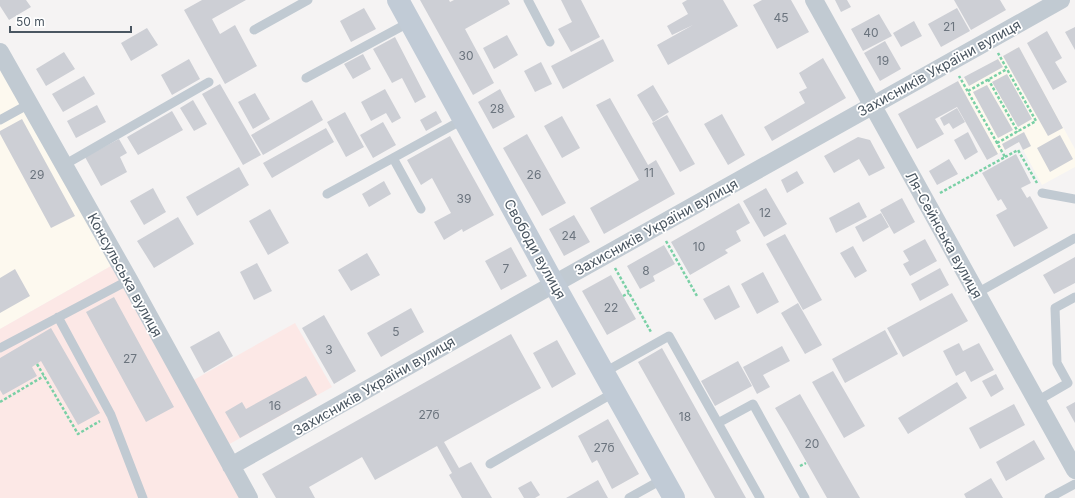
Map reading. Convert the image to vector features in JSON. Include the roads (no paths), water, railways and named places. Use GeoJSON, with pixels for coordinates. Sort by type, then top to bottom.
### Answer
{"type":"FeatureCollection","features":[{"type":"Feature","properties":{"kind":"main road","name":"Свободи вулиця"},"geometry":{"type":"LineString","coordinates":[[398,0],[554,284],[674,498]]}},
{"type":"Feature","properties":{"kind":"street","name":"Ля-Сейнська вулиця"},"geometry":{"type":"LineString","coordinates":[[814,0],[1075,470]]}},
{"type":"Feature","properties":{"kind":"street","name":"Захисників України вулиця"},"geometry":{"type":"LineString","coordinates":[[231,466],[1061,0]]}},
{"type":"Feature","properties":{"kind":"street","name":"Консульська вулиця"},"geometry":{"type":"LineString","coordinates":[[0,52],[129,280],[249,498]]}},
{"type":"Feature","properties":{"kind":"lane"},"geometry":{"type":"LineString","coordinates":[[254,30],[308,0]]}},
{"type":"Feature","properties":{"kind":"lane"},"geometry":{"type":"LineString","coordinates":[[528,0],[550,42]]}},
{"type":"Feature","properties":{"kind":"lane"},"geometry":{"type":"LineString","coordinates":[[306,78],[410,22]]}},
{"type":"Feature","properties":{"kind":"lane"},"geometry":{"type":"LineString","coordinates":[[64,165],[209,82]]}},
{"type":"Feature","properties":{"kind":"lane"},"geometry":{"type":"LineString","coordinates":[[0,120],[29,104]]}},
{"type":"Feature","properties":{"kind":"lane"},"geometry":{"type":"LineString","coordinates":[[327,194],[464,119]]}},
{"type":"Feature","properties":{"kind":"lane"},"geometry":{"type":"LineString","coordinates":[[393,158],[421,209]]}},
{"type":"Feature","properties":{"kind":"lane"},"geometry":{"type":"LineString","coordinates":[[1042,193],[1075,199]]}},
{"type":"Feature","properties":{"kind":"lane"},"geometry":{"type":"LineString","coordinates":[[977,293],[1075,238]]}},
{"type":"Feature","properties":{"kind":"lane"},"geometry":{"type":"LineString","coordinates":[[0,348],[129,280]]}},
{"type":"Feature","properties":{"kind":"lane"},"geometry":{"type":"LineString","coordinates":[[1037,401],[1068,383],[1057,363],[1055,308],[1075,297]]}},
{"type":"Feature","properties":{"kind":"lane"},"geometry":{"type":"LineString","coordinates":[[58,317],[111,415],[143,498]]}},
{"type":"Feature","properties":{"kind":"lane"},"geometry":{"type":"LineString","coordinates":[[604,373],[669,336],[760,498]]}},
{"type":"Feature","properties":{"kind":"lane"},"geometry":{"type":"LineString","coordinates":[[490,464],[614,392]]}},
{"type":"Feature","properties":{"kind":"lane"},"geometry":{"type":"LineString","coordinates":[[718,423],[752,404],[805,498]]}},
{"type":"Feature","properties":{"kind":"lane"},"geometry":{"type":"LineString","coordinates":[[630,498],[663,479]]}},
{"type":"Feature","properties":{"kind":"lane"},"geometry":{"type":"LineString","coordinates":[[1049,498],[1075,484]]}}]}
